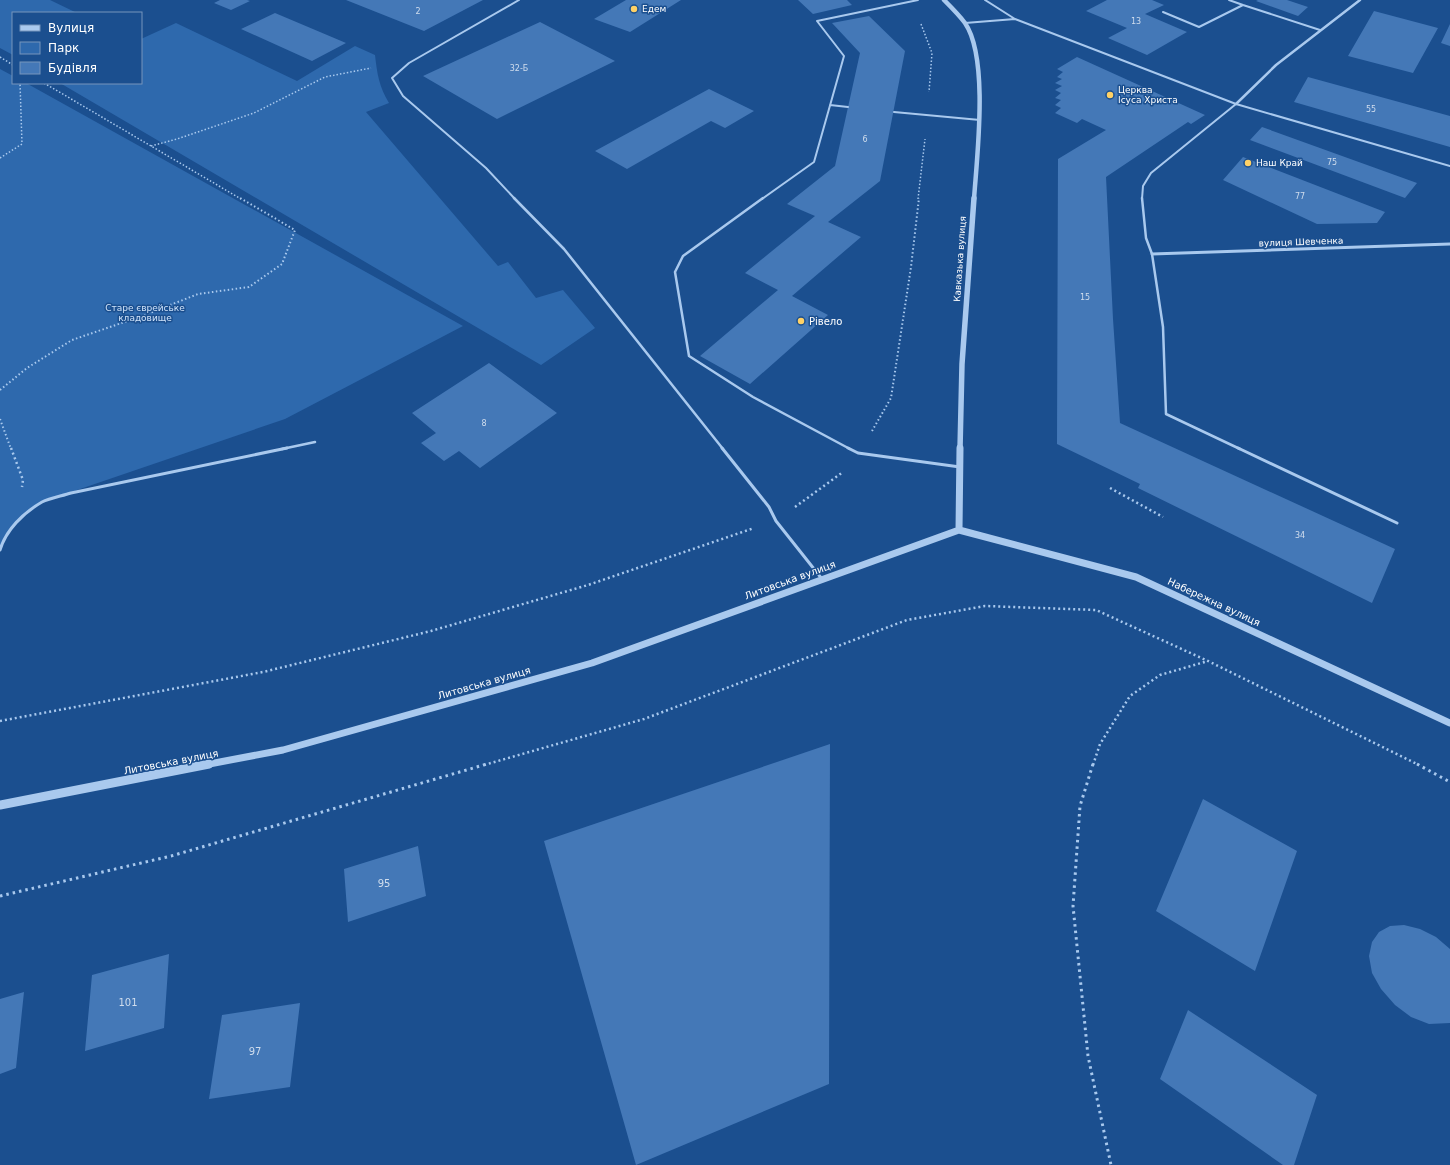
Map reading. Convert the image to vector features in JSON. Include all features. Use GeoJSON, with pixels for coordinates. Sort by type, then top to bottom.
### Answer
{"type":"FeatureCollection","features":[{"type":"Feature","properties":{"kind":"street","name":"Кавказька вулиця"},"geometry":{"type":"LineString","coordinates":[[944,0],[965,23],[973,42],[977,63],[980,120],[962,364],[959,530]]}},
{"type":"Feature","properties":{"kind":"street"},"geometry":{"type":"LineString","coordinates":[[1236,104],[1276,65],[1360,0]]}},
{"type":"Feature","properties":{"kind":"street","name":"вулиця Шевченка"},"geometry":{"type":"LineString","coordinates":[[1152,254],[1450,244]]}},
{"type":"Feature","properties":{"kind":"street","name":"Литовська вулиця"},"geometry":{"type":"LineString","coordinates":[[0,805],[283,750],[592,663],[959,530]]}},
{"type":"Feature","properties":{"kind":"street","name":"Набережна вулиця"},"geometry":{"type":"LineString","coordinates":[[959,530],[1136,577],[1450,723]]}},
{"type":"Feature","properties":{"kind":"lane"},"geometry":{"type":"LineString","coordinates":[[519,0],[409,63],[392,78],[403,96],[486,168],[564,249],[769,507],[776,521],[822,579]]}},
{"type":"Feature","properties":{"kind":"lane"},"geometry":{"type":"LineString","coordinates":[[918,0],[817,22],[844,56],[814,162],[725,224],[683,256],[675,272],[689,356],[753,397],[858,453],[960,467]]}},
{"type":"Feature","properties":{"kind":"lane"},"geometry":{"type":"LineString","coordinates":[[985,0],[1015,19],[1236,104],[1450,166]]}},
{"type":"Feature","properties":{"kind":"lane"},"geometry":{"type":"LineString","coordinates":[[1229,0],[1320,30]]}},
{"type":"Feature","properties":{"kind":"lane"},"geometry":{"type":"LineString","coordinates":[[1163,12],[1199,27],[1243,5]]}},
{"type":"Feature","properties":{"kind":"lane"},"geometry":{"type":"LineString","coordinates":[[965,23],[1015,19]]}},
{"type":"Feature","properties":{"kind":"lane"},"geometry":{"type":"LineString","coordinates":[[1236,104],[1151,173],[1143,186],[1142,196],[1146,238],[1152,254],[1163,327],[1166,414],[1397,523]]}},
{"type":"Feature","properties":{"kind":"lane"},"geometry":{"type":"LineString","coordinates":[[830,105],[848,107]]}},
{"type":"Feature","properties":{"kind":"lane"},"geometry":{"type":"LineString","coordinates":[[894,112],[980,120]]}},
{"type":"Feature","properties":{"kind":"lane"},"geometry":{"type":"LineString","coordinates":[[0,550],[4,537],[20,518],[42,502],[72,493],[315,442]]}},
{"type":"Feature","properties":{"kind":"path"},"geometry":{"type":"LineString","coordinates":[[0,721],[263,672],[432,631],[588,586],[776,521],[849,467],[891,398],[910,274],[924,158],[932,52],[923,27],[899,3]]}},
{"type":"Feature","properties":{"kind":"path"},"geometry":{"type":"LineString","coordinates":[[0,57],[12,63]]}},
{"type":"Feature","properties":{"kind":"path"},"geometry":{"type":"LineString","coordinates":[[151,146],[177,139],[254,113],[325,77],[363,69],[409,63]]}},
{"type":"Feature","properties":{"kind":"path"},"geometry":{"type":"LineString","coordinates":[[0,158],[22,144],[20,84]]}},
{"type":"Feature","properties":{"kind":"path"},"geometry":{"type":"LineString","coordinates":[[0,390],[27,368],[72,340],[145,315],[198,294],[249,287],[282,264],[295,230],[46,84]]}},
{"type":"Feature","properties":{"kind":"path"},"geometry":{"type":"LineString","coordinates":[[0,419],[23,480],[20,518]]}},
{"type":"Feature","properties":{"kind":"path"},"geometry":{"type":"LineString","coordinates":[[1110,488],[1163,517]]}},
{"type":"Feature","properties":{"kind":"path"},"geometry":{"type":"LineString","coordinates":[[0,896],[172,856],[644,719],[907,620],[985,606],[1096,610],[1208,661],[1413,762],[1450,782]]}},
{"type":"Feature","properties":{"kind":"path"},"geometry":{"type":"LineString","coordinates":[[1111,1165],[1088,1056],[1073,906],[1080,806],[1100,744],[1130,696],[1160,675],[1208,661]]}},
{"type":"Feature","properties":{"kind":"green space"},"geometry":{"type":"Polygon","coordinates":[[[0,0],[50,0],[75,12],[12,12],[12,54],[0,48],[0,0]]]}},
{"type":"Feature","properties":{"kind":"green space"},"geometry":{"type":"Polygon","coordinates":[[[176,23],[297,81],[355,46],[375,55],[379,80],[389,103],[366,112],[498,266],[508,262],[536,298],[563,290],[595,328],[541,365],[62,84],[142,84],[142,39],[176,23]]]}},
{"type":"Feature","properties":{"kind":"green space","name":"Старе єврейське кладовище"},"geometry":{"type":"Polygon","coordinates":[[[0,69],[12,75],[12,84],[28,84],[463,326],[285,419],[42,502],[20,518],[4,537],[0,550],[0,69]]]}},
{"type":"Feature","properties":{"kind":"building"},"geometry":{"type":"Polygon","coordinates":[[[220,0],[250,1],[231,10],[214,3],[220,0]]]}},
{"type":"Feature","properties":{"kind":"building"},"geometry":{"type":"Polygon","coordinates":[[[346,0],[483,0],[424,31],[346,0]]]}},
{"type":"Feature","properties":{"kind":"building"},"geometry":{"type":"Polygon","coordinates":[[[626,0],[681,0],[630,32],[594,19],[626,0]]]}},
{"type":"Feature","properties":{"kind":"building"},"geometry":{"type":"Polygon","coordinates":[[[798,0],[847,0],[852,5],[813,14],[798,0]]]}},
{"type":"Feature","properties":{"kind":"building"},"geometry":{"type":"Polygon","coordinates":[[[1107,0],[1152,0],[1164,5],[1145,14],[1187,32],[1147,55],[1108,38],[1127,28],[1086,11],[1107,0]]]}},
{"type":"Feature","properties":{"kind":"building"},"geometry":{"type":"Polygon","coordinates":[[[1287,0],[1308,7],[1298,16],[1256,1],[1287,0]]]}},
{"type":"Feature","properties":{"kind":"building"},"geometry":{"type":"Polygon","coordinates":[[[1374,11],[1438,28],[1413,73],[1348,56],[1374,11]]]}},
{"type":"Feature","properties":{"kind":"building"},"geometry":{"type":"Polygon","coordinates":[[[275,13],[346,43],[312,61],[241,29],[275,13]]]}},
{"type":"Feature","properties":{"kind":"building"},"geometry":{"type":"Polygon","coordinates":[[[869,16],[905,51],[880,181],[828,222],[861,237],[792,296],[828,315],[750,384],[700,356],[778,290],[745,273],[815,216],[787,204],[835,166],[860,53],[832,23],[869,16]]]}},
{"type":"Feature","properties":{"kind":"building"},"geometry":{"type":"Polygon","coordinates":[[[540,22],[615,61],[497,119],[423,76],[540,22]]]}},
{"type":"Feature","properties":{"kind":"building"},"geometry":{"type":"Polygon","coordinates":[[[1450,24],[1450,46],[1441,43],[1450,24]]]}},
{"type":"Feature","properties":{"kind":"building"},"geometry":{"type":"Polygon","coordinates":[[[1077,57],[1205,115],[1191,124],[1188,122],[1106,177],[1120,423],[1395,549],[1372,603],[1138,488],[1140,484],[1057,444],[1058,159],[1106,130],[1082,119],[1077,123],[1055,113],[1061,108],[1055,105],[1061,100],[1055,98],[1061,93],[1055,90],[1062,86],[1055,83],[1062,79],[1057,77],[1063,72],[1057,69],[1077,57]]]}},
{"type":"Feature","properties":{"kind":"building"},"geometry":{"type":"Polygon","coordinates":[[[1308,77],[1450,116],[1450,147],[1294,102],[1308,77]]]}},
{"type":"Feature","properties":{"kind":"building"},"geometry":{"type":"Polygon","coordinates":[[[709,89],[754,111],[725,128],[711,121],[627,169],[595,151],[709,89]]]}},
{"type":"Feature","properties":{"kind":"building"},"geometry":{"type":"Polygon","coordinates":[[[1262,127],[1417,183],[1405,198],[1250,140],[1262,127]]]}},
{"type":"Feature","properties":{"kind":"building"},"geometry":{"type":"Polygon","coordinates":[[[1243,157],[1385,212],[1377,223],[1317,224],[1223,180],[1243,157]]]}},
{"type":"Feature","properties":{"kind":"building"},"geometry":{"type":"Polygon","coordinates":[[[489,363],[557,413],[480,468],[459,451],[444,461],[421,443],[436,433],[412,413],[489,363]]]}},
{"type":"Feature","properties":{"kind":"building"},"geometry":{"type":"Polygon","coordinates":[[[830,744],[829,1084],[636,1165],[544,841],[830,744]]]}},
{"type":"Feature","properties":{"kind":"building"},"geometry":{"type":"Polygon","coordinates":[[[1203,799],[1297,851],[1255,971],[1156,911],[1203,799]]]}},
{"type":"Feature","properties":{"kind":"building"},"geometry":{"type":"Polygon","coordinates":[[[418,846],[426,896],[348,922],[344,869],[418,846]]]}},
{"type":"Feature","properties":{"kind":"building"},"geometry":{"type":"Polygon","coordinates":[[[1404,925],[1420,929],[1436,937],[1450,949],[1450,1023],[1429,1024],[1411,1017],[1395,1005],[1381,989],[1372,973],[1369,956],[1372,942],[1379,932],[1390,926],[1404,925]]]}},
{"type":"Feature","properties":{"kind":"building"},"geometry":{"type":"Polygon","coordinates":[[[169,954],[164,1028],[85,1051],[92,975],[169,954]]]}},
{"type":"Feature","properties":{"kind":"building"},"geometry":{"type":"Polygon","coordinates":[[[24,992],[16,1068],[0,1074],[0,999],[24,992]]]}},
{"type":"Feature","properties":{"kind":"building"},"geometry":{"type":"Polygon","coordinates":[[[300,1003],[290,1087],[209,1099],[222,1015],[300,1003]]]}},
{"type":"Feature","properties":{"kind":"building"},"geometry":{"type":"Polygon","coordinates":[[[1188,1010],[1317,1095],[1294,1165],[1283,1165],[1160,1079],[1188,1010]]]}},
{"type":"Feature","properties":{"kind":"place","name":"Едем"},"geometry":{"type":"Point","coordinates":[634,9]}},
{"type":"Feature","properties":{"kind":"place","name":"Церква Ісуса Христа"},"geometry":{"type":"Point","coordinates":[1110,95]}},
{"type":"Feature","properties":{"kind":"place","name":"Наш Край"},"geometry":{"type":"Point","coordinates":[1248,163]}},
{"type":"Feature","properties":{"kind":"place","name":"Рівело"},"geometry":{"type":"Point","coordinates":[801,321]}}]}
